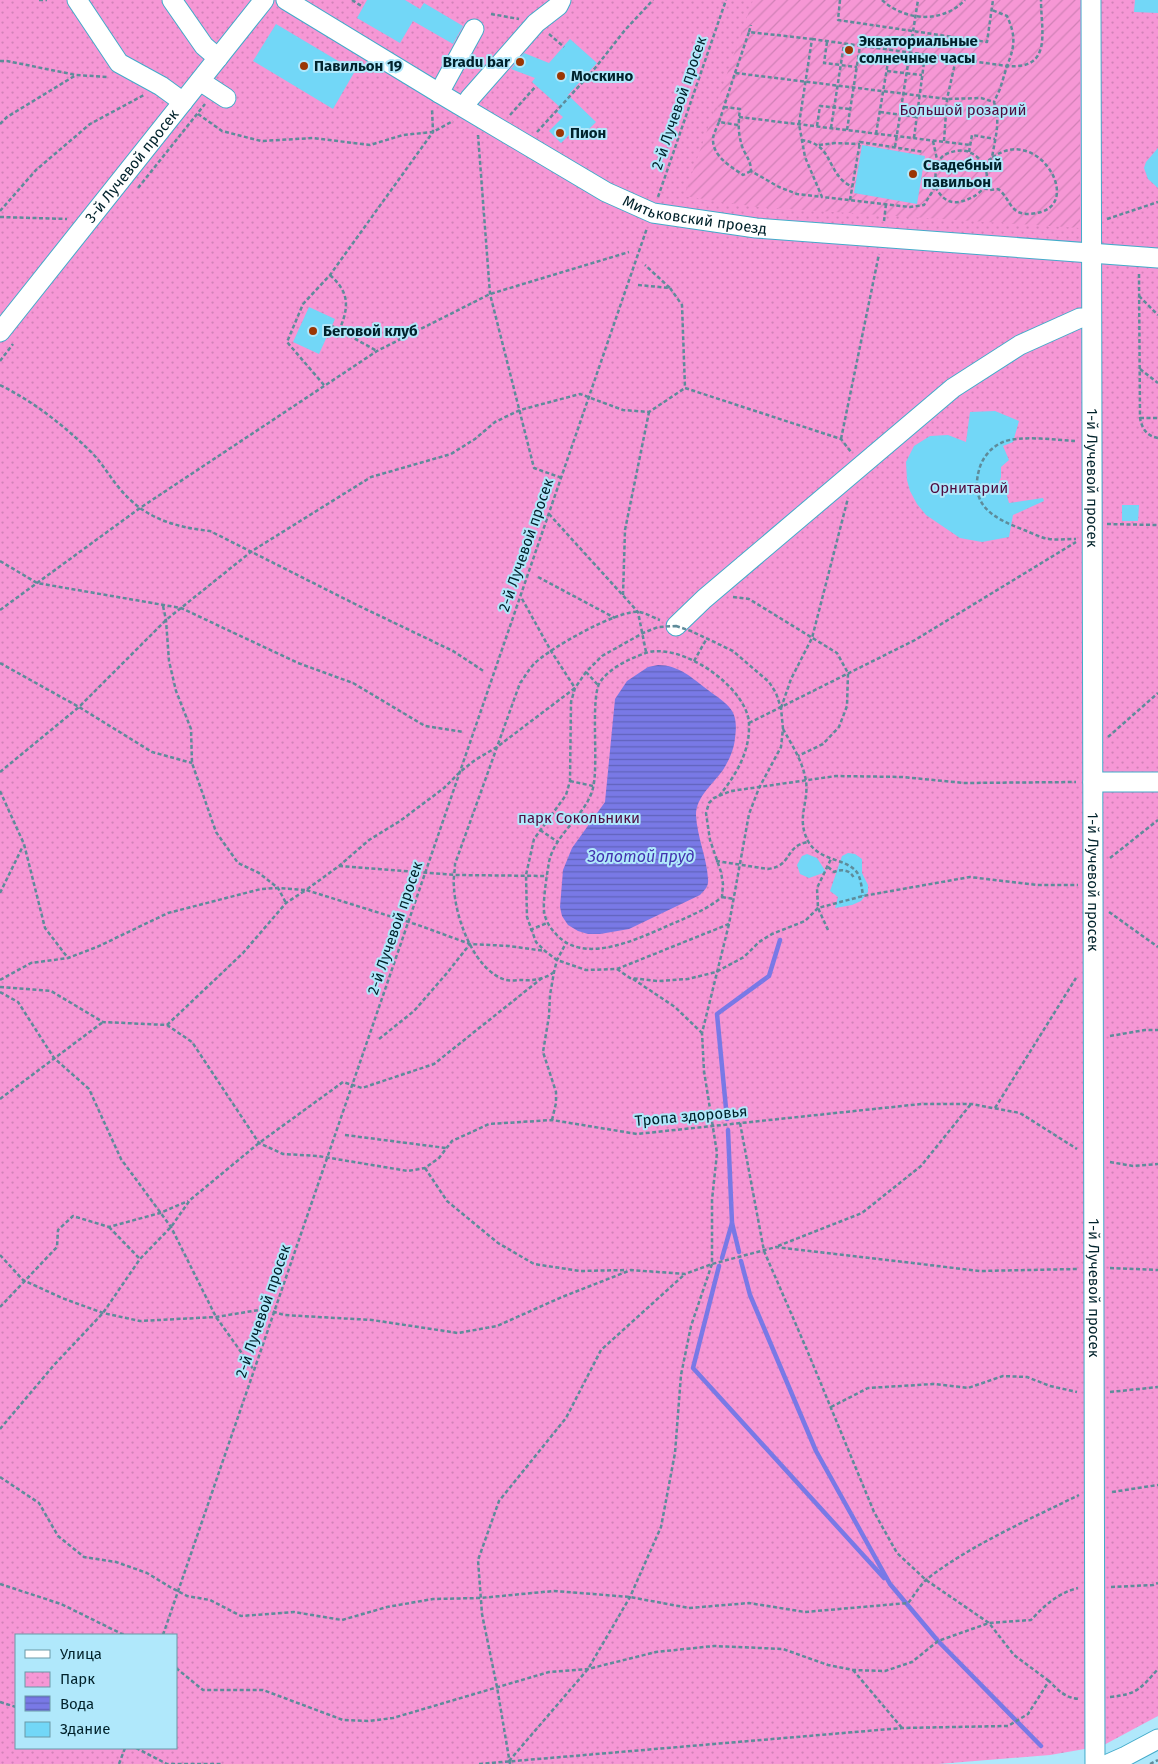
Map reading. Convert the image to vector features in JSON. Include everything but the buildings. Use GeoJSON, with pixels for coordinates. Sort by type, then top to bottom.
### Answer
{"type":"FeatureCollection","features":[{"type":"Feature","properties":{"kind":"street"},"geometry":{"type":"LineString","coordinates":[[77,0],[119,63],[183,102]]}},
{"type":"Feature","properties":{"kind":"street"},"geometry":{"type":"LineString","coordinates":[[172,0],[204,46],[218,58]]}},
{"type":"Feature","properties":{"kind":"street","name":"3-й Лучевой просек"},"geometry":{"type":"LineString","coordinates":[[0,332],[264,0]]}},
{"type":"Feature","properties":{"kind":"street","name":"Митьковский проезд"},"geometry":{"type":"LineString","coordinates":[[286,0],[435,99],[606,192],[650,220],[1158,258]]}},
{"type":"Feature","properties":{"kind":"street"},"geometry":{"type":"LineString","coordinates":[[460,114],[470,98],[536,23],[558,6],[561,0]]}},
{"type":"Feature","properties":{"kind":"street","name":"1-й Лучевой просек"},"geometry":{"type":"LineString","coordinates":[[1091,0],[1095,1764]]}},
{"type":"Feature","properties":{"kind":"street"},"geometry":{"type":"LineString","coordinates":[[435,99],[474,29]]}},
{"type":"Feature","properties":{"kind":"street"},"geometry":{"type":"LineString","coordinates":[[200,81],[226,98]]}},
{"type":"Feature","properties":{"kind":"street"},"geometry":{"type":"LineString","coordinates":[[668,623],[704,600],[953,388],[1020,345],[1080,318],[1091,318]]}},
{"type":"Feature","properties":{"kind":"street"},"geometry":{"type":"LineString","coordinates":[[1093,782],[1158,782]]}},
{"type":"Feature","properties":{"kind":"street"},"geometry":{"type":"LineString","coordinates":[[1108,1764],[1158,1739]]}},
{"type":"Feature","properties":{"kind":"path"},"geometry":{"type":"LineString","coordinates":[[39,0],[47,0]]}},
{"type":"Feature","properties":{"kind":"path"},"geometry":{"type":"LineString","coordinates":[[352,0],[363,7]]}},
{"type":"Feature","properties":{"kind":"path"},"geometry":{"type":"LineString","coordinates":[[534,136],[653,0]]}},
{"type":"Feature","properties":{"kind":"path","name":"2-й Лучевой просек"},"geometry":{"type":"LineString","coordinates":[[163,1634],[726,0]]}},
{"type":"Feature","properties":{"kind":"path"},"geometry":{"type":"LineString","coordinates":[[840,0],[838,20],[987,42],[993,0]]}},
{"type":"Feature","properties":{"kind":"path"},"geometry":{"type":"LineString","coordinates":[[882,0],[891,9],[915,17],[937,16],[959,7],[965,0]]}},
{"type":"Feature","properties":{"kind":"path"},"geometry":{"type":"LineString","coordinates":[[896,148],[918,0]]}},
{"type":"Feature","properties":{"kind":"path"},"geometry":{"type":"LineString","coordinates":[[749,32],[1019,67],[1028,65],[1038,58],[1041,48],[1041,0]]}},
{"type":"Feature","properties":{"kind":"path"},"geometry":{"type":"LineString","coordinates":[[992,10],[1007,16],[1014,30],[1014,49],[994,102],[998,115],[998,128],[992,158]]}},
{"type":"Feature","properties":{"kind":"path"},"geometry":{"type":"LineString","coordinates":[[751,26],[713,138],[716,153],[727,164],[743,175],[751,171]]}},
{"type":"Feature","properties":{"kind":"path"},"geometry":{"type":"LineString","coordinates":[[812,39],[799,124],[805,157],[822,197]]}},
{"type":"Feature","properties":{"kind":"path"},"geometry":{"type":"LineString","coordinates":[[828,42],[824,63],[857,67]]}},
{"type":"Feature","properties":{"kind":"path"},"geometry":{"type":"LineString","coordinates":[[831,128],[844,44]]}},
{"type":"Feature","properties":{"kind":"path"},"geometry":{"type":"LineString","coordinates":[[847,130],[860,46]]}},
{"type":"Feature","properties":{"kind":"path"},"geometry":{"type":"LineString","coordinates":[[876,134],[890,50]]}},
{"type":"Feature","properties":{"kind":"path"},"geometry":{"type":"LineString","coordinates":[[914,138],[925,55]]}},
{"type":"Feature","properties":{"kind":"path"},"geometry":{"type":"LineString","coordinates":[[944,142],[946,99],[956,59]]}},
{"type":"Feature","properties":{"kind":"path"},"geometry":{"type":"LineString","coordinates":[[0,61],[76,75],[108,76],[117,79]]}},
{"type":"Feature","properties":{"kind":"path"},"geometry":{"type":"LineString","coordinates":[[887,70],[923,75]]}},
{"type":"Feature","properties":{"kind":"path"},"geometry":{"type":"LineString","coordinates":[[735,73],[946,99],[981,98],[994,102]]}},
{"type":"Feature","properties":{"kind":"path"},"geometry":{"type":"LineString","coordinates":[[0,124],[7,117],[76,75]]}},
{"type":"Feature","properties":{"kind":"path"},"geometry":{"type":"LineString","coordinates":[[505,120],[536,86]]}},
{"type":"Feature","properties":{"kind":"path"},"geometry":{"type":"LineString","coordinates":[[0,211],[36,170],[90,124],[154,89],[183,102],[222,131],[261,141],[313,138],[370,145],[403,135],[433,132]]}},
{"type":"Feature","properties":{"kind":"path"},"geometry":{"type":"LineString","coordinates":[[433,132],[435,99]]}},
{"type":"Feature","properties":{"kind":"path"},"geometry":{"type":"LineString","coordinates":[[817,127],[820,106],[850,109]]}},
{"type":"Feature","properties":{"kind":"path"},"geometry":{"type":"LineString","coordinates":[[724,107],[740,109],[738,125],[743,149],[751,164],[751,171]]}},
{"type":"Feature","properties":{"kind":"path"},"geometry":{"type":"LineString","coordinates":[[880,112],[917,117]]}},
{"type":"Feature","properties":{"kind":"path"},"geometry":{"type":"LineString","coordinates":[[325,385],[287,342],[304,304],[330,275],[433,132],[460,114]]}},
{"type":"Feature","properties":{"kind":"path"},"geometry":{"type":"LineString","coordinates":[[739,117],[970,145]]}},
{"type":"Feature","properties":{"kind":"path"},"geometry":{"type":"LineString","coordinates":[[718,122],[738,125]]}},
{"type":"Feature","properties":{"kind":"path"},"geometry":{"type":"LineString","coordinates":[[478,133],[490,294],[534,468],[562,478]]}},
{"type":"Feature","properties":{"kind":"path"},"geometry":{"type":"LineString","coordinates":[[969,152],[972,135],[995,139]]}},
{"type":"Feature","properties":{"kind":"path"},"geometry":{"type":"LineString","coordinates":[[801,140],[817,145],[829,159],[843,181],[852,187]]}},
{"type":"Feature","properties":{"kind":"path"},"geometry":{"type":"LineString","coordinates":[[933,140],[938,164]]}},
{"type":"Feature","properties":{"kind":"path"},"geometry":{"type":"LineString","coordinates":[[817,145],[835,143],[860,144],[860,142],[924,152]]}},
{"type":"Feature","properties":{"kind":"path"},"geometry":{"type":"LineString","coordinates":[[850,200],[860,144]]}},
{"type":"Feature","properties":{"kind":"path"},"geometry":{"type":"LineString","coordinates":[[983,164],[1002,152],[1014,149],[1026,150],[1038,157],[1049,168],[1054,175],[1057,191],[1052,206],[1046,210],[1026,214],[1020,213],[1011,207],[1005,196],[998,189],[990,190],[984,188]]}},
{"type":"Feature","properties":{"kind":"path"},"geometry":{"type":"LineString","coordinates":[[751,171],[779,187],[797,194],[910,207],[924,205],[935,186],[935,172],[943,156],[953,152],[969,152],[976,156],[983,164],[987,179],[984,188],[977,195],[967,200],[954,203],[942,196],[935,186]]}},
{"type":"Feature","properties":{"kind":"path"},"geometry":{"type":"LineString","coordinates":[[1105,220],[1158,202]]}},
{"type":"Feature","properties":{"kind":"path"},"geometry":{"type":"LineString","coordinates":[[884,218],[886,204]]}},
{"type":"Feature","properties":{"kind":"path"},"geometry":{"type":"LineString","coordinates":[[0,217],[67,219]]}},
{"type":"Feature","properties":{"kind":"path"},"geometry":{"type":"LineString","coordinates":[[0,610],[140,508],[377,351],[490,294],[629,252]]}},
{"type":"Feature","properties":{"kind":"path"},"geometry":{"type":"LineString","coordinates":[[841,439],[879,254]]}},
{"type":"Feature","properties":{"kind":"path"},"geometry":{"type":"LineString","coordinates":[[645,264],[670,288],[682,305],[685,388]]}},
{"type":"Feature","properties":{"kind":"path"},"geometry":{"type":"LineString","coordinates":[[330,275],[341,285],[347,301],[345,317],[339,331]]}},
{"type":"Feature","properties":{"kind":"path"},"geometry":{"type":"LineString","coordinates":[[1139,276],[1140,418],[1144,430],[1149,435],[1158,438]]}},
{"type":"Feature","properties":{"kind":"path"},"geometry":{"type":"LineString","coordinates":[[638,285],[670,288]]}},
{"type":"Feature","properties":{"kind":"path"},"geometry":{"type":"LineString","coordinates":[[1139,296],[1158,315]]}},
{"type":"Feature","properties":{"kind":"path"},"geometry":{"type":"LineString","coordinates":[[332,326],[377,351]]}},
{"type":"Feature","properties":{"kind":"path"},"geometry":{"type":"LineString","coordinates":[[1140,369],[1158,383]]}},
{"type":"Feature","properties":{"kind":"path"},"geometry":{"type":"LineString","coordinates":[[0,385],[20,395],[50,415],[91,451],[121,490],[140,508],[162,520],[184,528],[210,531],[252,551],[355,604],[453,651],[484,672]]}},
{"type":"Feature","properties":{"kind":"path"},"geometry":{"type":"LineString","coordinates":[[685,388],[841,439],[862,466]]}},
{"type":"Feature","properties":{"kind":"path"},"geometry":{"type":"LineString","coordinates":[[0,772],[79,707],[166,620],[252,551],[371,477],[451,454],[475,439],[496,422],[520,410],[580,394],[623,410],[649,412],[685,388]]}},
{"type":"Feature","properties":{"kind":"path"},"geometry":{"type":"LineString","coordinates":[[624,595],[625,530],[649,412]]}},
{"type":"Feature","properties":{"kind":"path"},"geometry":{"type":"LineString","coordinates":[[1140,418],[1158,418]]}},
{"type":"Feature","properties":{"kind":"path"},"geometry":{"type":"LineString","coordinates":[[749,723],[915,640],[1080,539],[1048,538],[1001,521],[988,511],[980,497],[977,487],[978,476],[980,465],[986,456],[993,448],[1003,442],[1015,439],[1092,441]]}},
{"type":"Feature","properties":{"kind":"path"},"geometry":{"type":"LineString","coordinates":[[781,708],[791,678],[812,638],[850,492]]}},
{"type":"Feature","properties":{"kind":"path"},"geometry":{"type":"LineString","coordinates":[[549,514],[638,612],[646,652]]}},
{"type":"Feature","properties":{"kind":"path"},"geometry":{"type":"LineString","coordinates":[[1106,524],[1158,525]]}},
{"type":"Feature","properties":{"kind":"path"},"geometry":{"type":"LineString","coordinates":[[0,561],[37,583],[182,608],[298,663],[353,683],[425,726],[464,732]]}},
{"type":"Feature","properties":{"kind":"path"},"geometry":{"type":"LineString","coordinates":[[538,577],[615,618]]}},
{"type":"Feature","properties":{"kind":"path"},"geometry":{"type":"LineString","coordinates":[[521,596],[551,651],[575,688],[571,702],[570,781],[566,795],[534,840],[526,875],[527,917],[530,930],[536,942],[557,960],[586,970],[617,969],[729,924]]}},
{"type":"Feature","properties":{"kind":"path"},"geometry":{"type":"LineString","coordinates":[[704,600],[729,596],[749,599],[837,653],[848,673],[847,706],[839,727],[823,744],[798,756]]}},
{"type":"Feature","properties":{"kind":"path"},"geometry":{"type":"LineString","coordinates":[[163,606],[176,690],[191,729],[192,763],[216,832],[238,863],[259,874],[278,888],[286,903]]}},
{"type":"Feature","properties":{"kind":"path"},"geometry":{"type":"LineString","coordinates":[[510,1762],[588,1669],[630,1597],[660,1526],[675,1453],[681,1375],[691,1326],[712,1264],[712,1200],[717,1153],[704,1071],[702,1033],[729,924],[749,814],[759,788],[781,747],[784,729],[781,708],[769,682],[733,651],[707,638],[638,612],[615,618],[583,632],[551,651],[534,664],[520,683],[455,864],[454,887],[458,914],[470,944],[479,960],[492,973],[507,980],[542,978]]}},
{"type":"Feature","properties":{"kind":"path"},"geometry":{"type":"LineString","coordinates":[[167,1025],[243,953],[286,903],[339,866],[369,840],[400,821],[444,788],[475,760],[497,747],[575,688],[586,672],[602,656],[668,623]]}},
{"type":"Feature","properties":{"kind":"path"},"geometry":{"type":"LineString","coordinates":[[694,661],[707,638]]}},
{"type":"Feature","properties":{"kind":"path"},"geometry":{"type":"LineString","coordinates":[[722,897],[723,884],[721,872],[710,840],[706,813],[709,803],[728,785],[740,765],[747,744],[749,723],[744,704],[732,689],[715,674],[694,661],[664,651],[646,652],[608,673],[598,684],[593,786],[588,802],[558,842],[550,860],[544,911],[548,923],[559,938],[573,946],[590,950],[615,946],[648,935],[709,907],[722,897],[734,899]]}},
{"type":"Feature","properties":{"kind":"path"},"geometry":{"type":"LineString","coordinates":[[0,663],[79,707],[152,752],[192,763]]}},
{"type":"Feature","properties":{"kind":"path"},"geometry":{"type":"LineString","coordinates":[[586,672],[598,684]]}},
{"type":"Feature","properties":{"kind":"path"},"geometry":{"type":"LineString","coordinates":[[1107,738],[1158,694]]}},
{"type":"Feature","properties":{"kind":"path"},"geometry":{"type":"LineString","coordinates":[[784,729],[798,756],[806,780],[802,827],[808,842],[814,849],[831,859],[846,863],[857,873],[863,896]]}},
{"type":"Feature","properties":{"kind":"path"},"geometry":{"type":"LineString","coordinates":[[718,796],[731,791],[836,776],[904,777],[964,783],[1093,782]]}},
{"type":"Feature","properties":{"kind":"path"},"geometry":{"type":"LineString","coordinates":[[570,781],[593,786]]}},
{"type":"Feature","properties":{"kind":"path"},"geometry":{"type":"LineString","coordinates":[[0,791],[24,844],[46,928],[68,958]]}},
{"type":"Feature","properties":{"kind":"path"},"geometry":{"type":"LineString","coordinates":[[1093,885],[1107,860],[1158,820]]}},
{"type":"Feature","properties":{"kind":"path"},"geometry":{"type":"LineString","coordinates":[[540,830],[558,842]]}},
{"type":"Feature","properties":{"kind":"path"},"geometry":{"type":"LineString","coordinates":[[716,861],[768,869],[775,868],[783,865],[796,846],[808,842]]}},
{"type":"Feature","properties":{"kind":"path"},"geometry":{"type":"LineString","coordinates":[[0,893],[24,844]]}},
{"type":"Feature","properties":{"kind":"path"},"geometry":{"type":"LineString","coordinates":[[828,930],[818,908],[817,888],[831,859]]}},
{"type":"Feature","properties":{"kind":"path"},"geometry":{"type":"LineString","coordinates":[[339,866],[454,875],[547,876]]}},
{"type":"Feature","properties":{"kind":"path"},"geometry":{"type":"LineString","coordinates":[[828,867],[834,872],[846,870],[854,880]]}},
{"type":"Feature","properties":{"kind":"path"},"geometry":{"type":"LineString","coordinates":[[630,978],[674,981],[716,972],[744,957],[759,942],[772,934],[805,921],[818,908],[863,896],[970,877],[1037,884],[1093,885],[1158,947]]}},
{"type":"Feature","properties":{"kind":"path"},"geometry":{"type":"LineString","coordinates":[[0,980],[31,963],[68,958],[97,947],[168,913],[261,889],[278,888],[306,890],[408,922],[470,944],[509,946],[545,951]]}},
{"type":"Feature","properties":{"kind":"path"},"geometry":{"type":"LineString","coordinates":[[530,930],[548,923]]}},
{"type":"Feature","properties":{"kind":"path"},"geometry":{"type":"LineString","coordinates":[[552,1120],[556,1103],[556,1092],[543,1052],[554,972],[557,960],[566,942]]}},
{"type":"Feature","properties":{"kind":"path"},"geometry":{"type":"LineString","coordinates":[[379,1039],[414,1011],[447,974],[470,944]]}},
{"type":"Feature","properties":{"kind":"path"},"geometry":{"type":"LineString","coordinates":[[617,969],[675,1007],[702,1033]]}},
{"type":"Feature","properties":{"kind":"path"},"geometry":{"type":"LineString","coordinates":[[995,1108],[1080,971]]}},
{"type":"Feature","properties":{"kind":"path"},"geometry":{"type":"LineString","coordinates":[[0,1429],[54,1365],[103,1313],[140,1259],[171,1227],[190,1200],[259,1143],[343,1082],[362,1088],[434,1064],[542,978],[554,972]]}},
{"type":"Feature","properties":{"kind":"path"},"geometry":{"type":"LineString","coordinates":[[0,987],[51,991],[103,1022],[167,1025],[192,1042],[259,1143],[283,1154],[327,1158],[408,1171],[425,1168],[447,1202],[498,1243],[534,1264],[580,1271],[631,1270],[685,1274]]}},
{"type":"Feature","properties":{"kind":"path"},"geometry":{"type":"LineString","coordinates":[[0,992],[18,1002],[54,1058],[88,1089],[121,1159],[171,1227],[216,1317],[254,1370]]}},
{"type":"Feature","properties":{"kind":"path"},"geometry":{"type":"LineString","coordinates":[[0,1099],[103,1022]]}},
{"type":"Feature","properties":{"kind":"path"},"geometry":{"type":"LineString","coordinates":[[1094,1037],[1158,1030]]}},
{"type":"Feature","properties":{"kind":"path","name":"Тропа здоровья"},"geometry":{"type":"LineString","coordinates":[[425,1168],[438,1158],[452,1140],[489,1124],[552,1120],[637,1134],[921,1104],[972,1104],[1020,1113],[1094,1158],[1133,1166],[1158,1164]]}},
{"type":"Feature","properties":{"kind":"path"},"geometry":{"type":"LineString","coordinates":[[510,1762],[482,1614],[478,1560],[499,1501],[566,1418],[601,1350],[685,1274],[712,1264],[776,1247],[862,1213],[921,1166],[972,1104]]}},
{"type":"Feature","properties":{"kind":"path"},"geometry":{"type":"LineString","coordinates":[[740,1122],[764,1251],[874,1512],[898,1553],[926,1580],[989,1624],[1014,1655],[1050,1682],[1063,1695],[1071,1698],[1128,1695],[1140,1688],[1158,1669]]}},
{"type":"Feature","properties":{"kind":"path"},"geometry":{"type":"LineString","coordinates":[[346,1135],[446,1148]]}},
{"type":"Feature","properties":{"kind":"path"},"geometry":{"type":"LineString","coordinates":[[109,1227],[160,1213],[190,1200]]}},
{"type":"Feature","properties":{"kind":"path"},"geometry":{"type":"LineString","coordinates":[[0,1306],[56,1247],[58,1230],[73,1216],[109,1227],[140,1259]]}},
{"type":"Feature","properties":{"kind":"path"},"geometry":{"type":"LineString","coordinates":[[776,1247],[980,1270],[1109,1268],[1158,1270]]}},
{"type":"Feature","properties":{"kind":"path"},"geometry":{"type":"LineString","coordinates":[[0,1255],[23,1280],[62,1298],[103,1313],[140,1321],[216,1317],[265,1309],[284,1315],[372,1320],[458,1334],[496,1326],[631,1270]]}},
{"type":"Feature","properties":{"kind":"path"},"geometry":{"type":"LineString","coordinates":[[831,1408],[868,1388],[934,1384],[968,1388],[1003,1376],[1027,1377],[1058,1388],[1080,1393],[1158,1387]]}},
{"type":"Feature","properties":{"kind":"path"},"geometry":{"type":"LineString","coordinates":[[0,1477],[39,1503],[58,1536],[84,1557],[116,1562],[147,1573],[187,1596],[210,1600],[241,1616],[294,1612],[342,1620],[432,1599],[480,1598],[554,1590],[630,1597],[688,1608],[749,1603],[805,1612],[908,1603],[926,1580],[967,1553],[1080,1494]]}},
{"type":"Feature","properties":{"kind":"path"},"geometry":{"type":"LineString","coordinates":[[1109,1492],[1158,1485]]}},
{"type":"Feature","properties":{"kind":"path"},"geometry":{"type":"LineString","coordinates":[[178,1670],[203,1690],[263,1690],[343,1720],[368,1721],[393,1718],[550,1672],[588,1669],[656,1652],[714,1646],[783,1649],[828,1665],[853,1670],[885,1671],[912,1662],[938,1640],[989,1624],[1031,1620],[1048,1602],[1068,1591],[1080,1588],[1153,1585],[1158,1583]]}},
{"type":"Feature","properties":{"kind":"path"},"geometry":{"type":"LineString","coordinates":[[0,1584],[61,1604],[122,1634]]}},
{"type":"Feature","properties":{"kind":"path"},"geometry":{"type":"LineString","coordinates":[[853,1670],[902,1728]]}},
{"type":"Feature","properties":{"kind":"path"},"geometry":{"type":"LineString","coordinates":[[479,1764],[902,1728],[1008,1726],[1028,1714],[1050,1682]]}},
{"type":"Feature","properties":{"kind":"path"},"geometry":{"type":"LineString","coordinates":[[0,1702],[15,1707]]}},
{"type":"Feature","properties":{"kind":"path"},"geometry":{"type":"LineString","coordinates":[[119,1764],[124,1749]]}},
{"type":"Feature","properties":{"kind":"path"},"geometry":{"type":"LineString","coordinates":[[138,1749],[167,1764],[221,1764]]}},
{"type":"Feature","properties":{"kind":"path"},"geometry":{"type":"LineString","coordinates":[[1150,1764],[1158,1760]]}},
{"type":"Feature","properties":{"kind":"green space","name":"парк Сокольники"},"geometry":{"type":"Polygon","coordinates":[[[0,0],[1158,0],[1158,1716],[1102,1746],[1050,1755],[938,1764],[0,1764],[0,0]]]}},
{"type":"Feature","properties":{"kind":"green space","name":"Большой розарий"},"geometry":{"type":"Polygon","coordinates":[[[753,0],[1080,0],[1080,228],[757,207],[684,196],[753,0]]]}},
{"type":"Feature","properties":{"kind":"water","name":"Золотой пруд"},"geometry":{"type":"Polygon","coordinates":[[[658,665],[672,667],[691,677],[727,705],[734,714],[736,728],[729,759],[702,797],[697,808],[697,823],[706,863],[708,884],[700,895],[629,929],[588,934],[568,925],[562,916],[560,907],[563,870],[572,848],[605,802],[615,699],[627,681],[648,667],[658,665]]]}},
{"type":"Feature","properties":{"kind":"waterway"},"geometry":{"type":"LineString","coordinates":[[727,1119],[717,1014],[769,976],[780,940]]}},
{"type":"Feature","properties":{"kind":"waterway"},"geometry":{"type":"LineString","coordinates":[[728,1130],[732,1223],[739,1252]]}},
{"type":"Feature","properties":{"kind":"waterway"},"geometry":{"type":"LineString","coordinates":[[722,1258],[732,1223]]}},
{"type":"Feature","properties":{"kind":"waterway"},"geometry":{"type":"LineString","coordinates":[[741,1261],[750,1295],[816,1451],[890,1584],[938,1641],[1041,1746]]}},
{"type":"Feature","properties":{"kind":"waterway"},"geometry":{"type":"LineString","coordinates":[[719,1266],[693,1368],[884,1578]]}},
{"type":"Feature","properties":{"kind":"place","name":"Экваториальные солнечные часы"},"geometry":{"type":"Point","coordinates":[849,50]}},
{"type":"Feature","properties":{"kind":"place","name":"Bradu bar"},"geometry":{"type":"Point","coordinates":[520,62]}},
{"type":"Feature","properties":{"kind":"place","name":"Павильон 19"},"geometry":{"type":"Point","coordinates":[304,66]}},
{"type":"Feature","properties":{"kind":"place","name":"Москино"},"geometry":{"type":"Point","coordinates":[561,76]}},
{"type":"Feature","properties":{"kind":"place","name":"Пион"},"geometry":{"type":"Point","coordinates":[560,133]}},
{"type":"Feature","properties":{"kind":"place","name":"Свадебный павильон"},"geometry":{"type":"Point","coordinates":[913,174]}},
{"type":"Feature","properties":{"kind":"place","name":"Беговой клуб"},"geometry":{"type":"Point","coordinates":[313,331]}},
{"type":"Feature","properties":{"kind":"park label","name":"Орнитарий"},"geometry":{"type":"Point","coordinates":[969,488]}}]}
